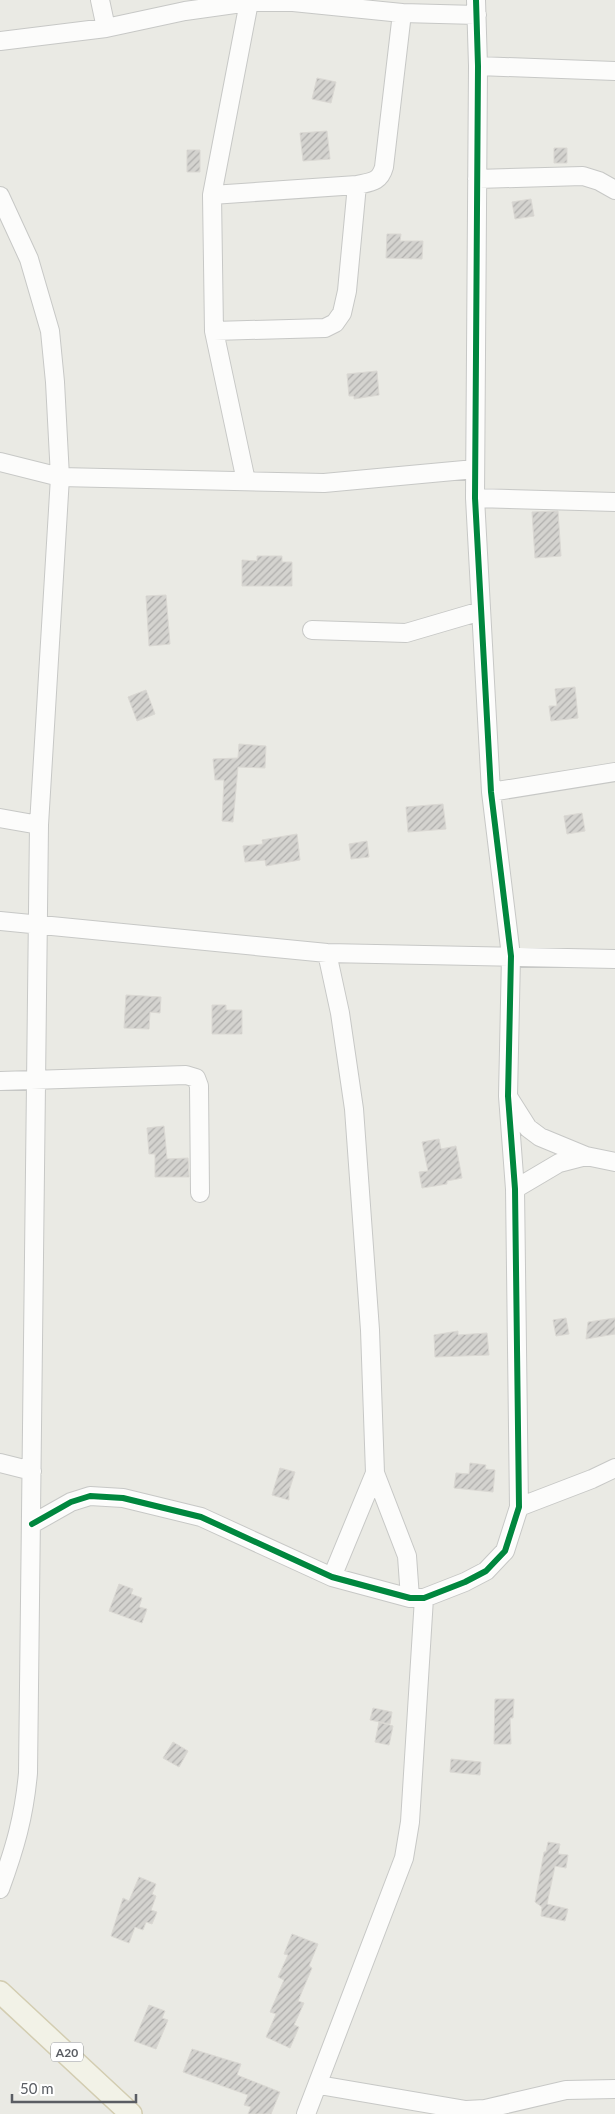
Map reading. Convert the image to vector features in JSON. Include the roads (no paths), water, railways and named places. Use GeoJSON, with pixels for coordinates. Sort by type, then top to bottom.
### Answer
{"type":"FeatureCollection","features":[{"type":"Feature","properties":{"kind":"main road","name":"A20"},"geometry":{"type":"LineString","coordinates":[[0,1992],[132,2114]]}},
{"type":"Feature","properties":{"kind":"street"},"geometry":{"type":"LineString","coordinates":[[100,0],[106,28]]}},
{"type":"Feature","properties":{"kind":"street"},"geometry":{"type":"LineString","coordinates":[[0,41],[106,28],[185,11],[249,2],[293,1],[402,13],[476,8],[478,66],[475,498],[491,792],[511,956],[508,1096],[515,1189],[519,1507],[505,1551],[486,1571],[417,1598],[332,1577],[201,1518],[123,1498],[90,1496],[71,1502],[32,1524]]}},
{"type":"Feature","properties":{"kind":"street"},"geometry":{"type":"LineString","coordinates":[[246,481],[214,331],[212,195],[249,2]]}},
{"type":"Feature","properties":{"kind":"street"},"geometry":{"type":"LineString","coordinates":[[212,195],[357,185],[376,181],[382,175],[384,167],[402,13]]}},
{"type":"Feature","properties":{"kind":"street"},"geometry":{"type":"LineString","coordinates":[[478,66],[615,71]]}},
{"type":"Feature","properties":{"kind":"street"},"geometry":{"type":"LineString","coordinates":[[477,179],[583,176],[599,181],[615,190]]}},
{"type":"Feature","properties":{"kind":"street"},"geometry":{"type":"LineString","coordinates":[[214,331],[325,328],[335,323],[342,313],[347,291],[357,185]]}},
{"type":"Feature","properties":{"kind":"street"},"geometry":{"type":"LineString","coordinates":[[0,196],[29,258],[50,331],[55,382],[60,477],[39,825],[28,1773],[25,1807],[18,1841],[0,1889]]}},
{"type":"Feature","properties":{"kind":"street"},"geometry":{"type":"LineString","coordinates":[[0,462],[60,477],[324,483],[475,469]]}},
{"type":"Feature","properties":{"kind":"street"},"geometry":{"type":"LineString","coordinates":[[475,498],[615,502]]}},
{"type":"Feature","properties":{"kind":"street"},"geometry":{"type":"LineString","coordinates":[[312,630],[406,632],[481,611]]}},
{"type":"Feature","properties":{"kind":"street"},"geometry":{"type":"LineString","coordinates":[[491,792],[615,772]]}},
{"type":"Feature","properties":{"kind":"street"},"geometry":{"type":"LineString","coordinates":[[0,818],[39,825]]}},
{"type":"Feature","properties":{"kind":"street"},"geometry":{"type":"LineString","coordinates":[[0,920],[327,952],[615,959]]}},
{"type":"Feature","properties":{"kind":"street"},"geometry":{"type":"LineString","coordinates":[[306,2114],[319,2085],[404,1858],[410,1822],[417,1598],[398,1528],[375,1473],[370,1330],[354,1109],[340,1013],[327,952]]}},
{"type":"Feature","properties":{"kind":"street"},"geometry":{"type":"LineString","coordinates":[[0,1081],[186,1075],[196,1078],[199,1086],[200,1193]]}},
{"type":"Feature","properties":{"kind":"street"},"geometry":{"type":"LineString","coordinates":[[508,1096],[528,1128],[540,1137],[586,1156],[615,1162]]}},
{"type":"Feature","properties":{"kind":"street"},"geometry":{"type":"LineString","coordinates":[[515,1189],[559,1163],[586,1156]]}},
{"type":"Feature","properties":{"kind":"street"},"geometry":{"type":"LineString","coordinates":[[0,1463],[32,1471]]}},
{"type":"Feature","properties":{"kind":"street"},"geometry":{"type":"LineString","coordinates":[[519,1507],[592,1479],[615,1468]]}},
{"type":"Feature","properties":{"kind":"street"},"geometry":{"type":"LineString","coordinates":[[332,1577],[375,1473]]}},
{"type":"Feature","properties":{"kind":"street"},"geometry":{"type":"LineString","coordinates":[[319,2085],[466,2110],[485,2109],[566,2090],[615,2089]]}}]}
